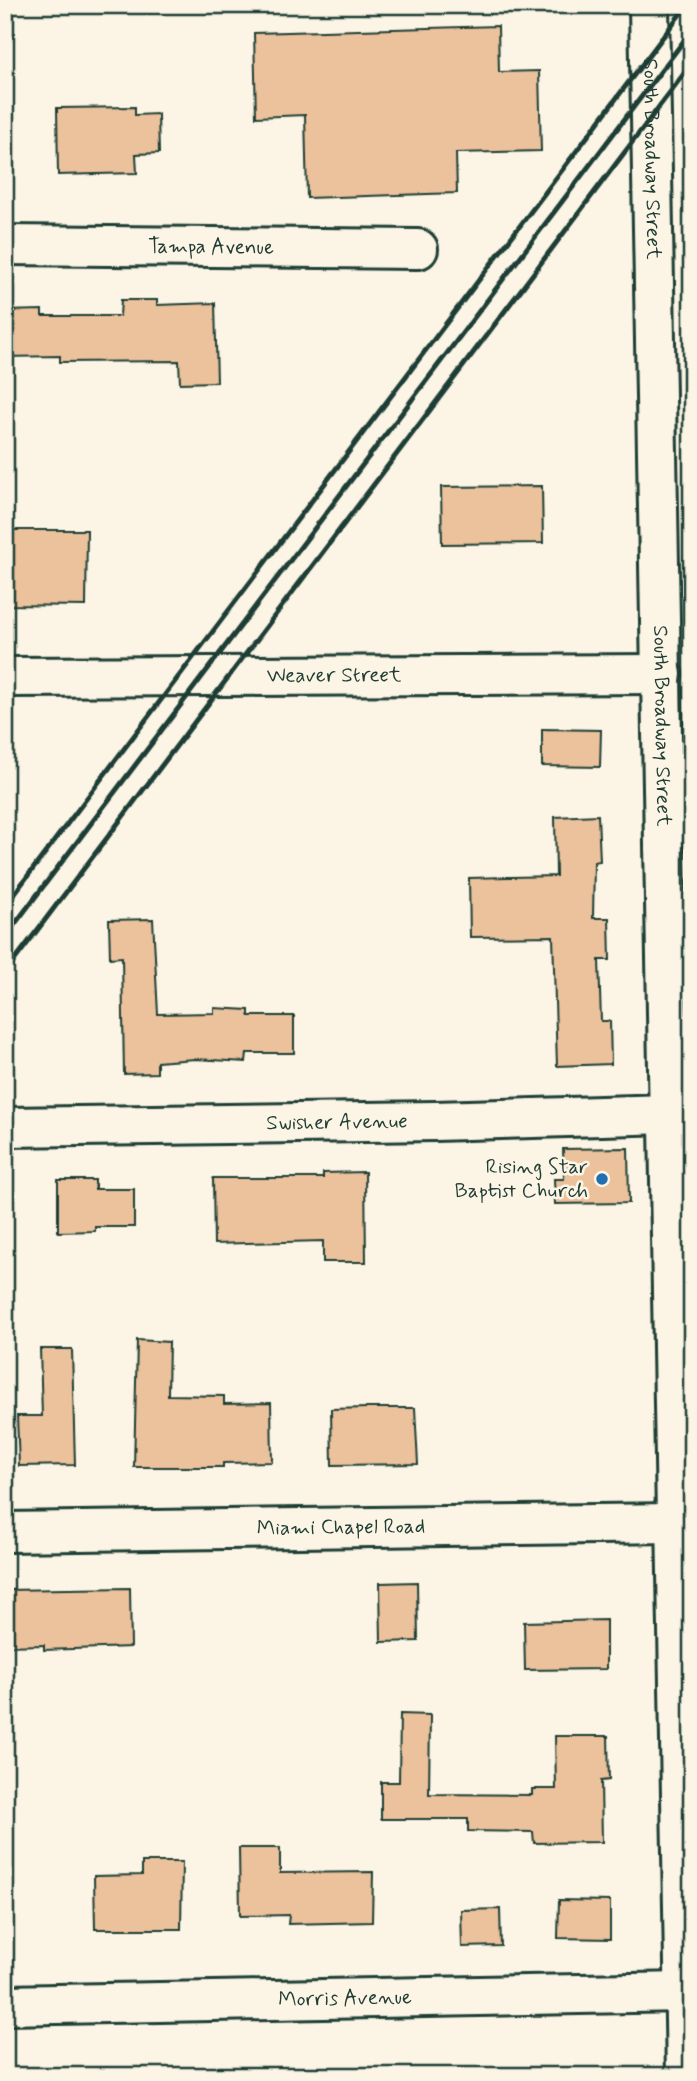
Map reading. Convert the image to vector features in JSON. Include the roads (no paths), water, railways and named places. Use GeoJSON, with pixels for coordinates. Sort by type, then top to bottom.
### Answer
{"type":"FeatureCollection","features":[{"type":"Feature","properties":{"kind":"street","name":"South Broadway Street"},"geometry":{"type":"LineString","coordinates":[[649,5],[648,88],[669,1114],[683,1481],[675,1523],[686,2076]]}},
{"type":"Feature","properties":{"kind":"street","name":"Tampa Avenue"},"geometry":{"type":"LineString","coordinates":[[5,245],[418,249]]}},
{"type":"Feature","properties":{"kind":"street","name":"Weaver Street"},"geometry":{"type":"LineString","coordinates":[[5,677],[662,674]]}},
{"type":"Feature","properties":{"kind":"street","name":"Swisher Avenue"},"geometry":{"type":"LineString","coordinates":[[5,1126],[435,1121],[669,1114]]}},
{"type":"Feature","properties":{"kind":"street","name":"Miami Chapel Road"},"geometry":{"type":"LineString","coordinates":[[5,1532],[675,1523]]}},
{"type":"Feature","properties":{"kind":"street","name":"Morris Avenue"},"geometry":{"type":"LineString","coordinates":[[5,2005],[685,1993]]}},
{"type":"Feature","properties":{"kind":"railway"},"geometry":{"type":"LineString","coordinates":[[5,906],[687,5]]}},
{"type":"Feature","properties":{"kind":"railway"},"geometry":{"type":"LineString","coordinates":[[5,937],[692,30]]}},
{"type":"Feature","properties":{"kind":"railway"},"geometry":{"type":"LineString","coordinates":[[5,973],[692,63]]}},
{"type":"Feature","properties":{"kind":"place","name":"Rising Star Baptist Church"},"geometry":{"type":"Point","coordinates":[602,1179]}}]}
